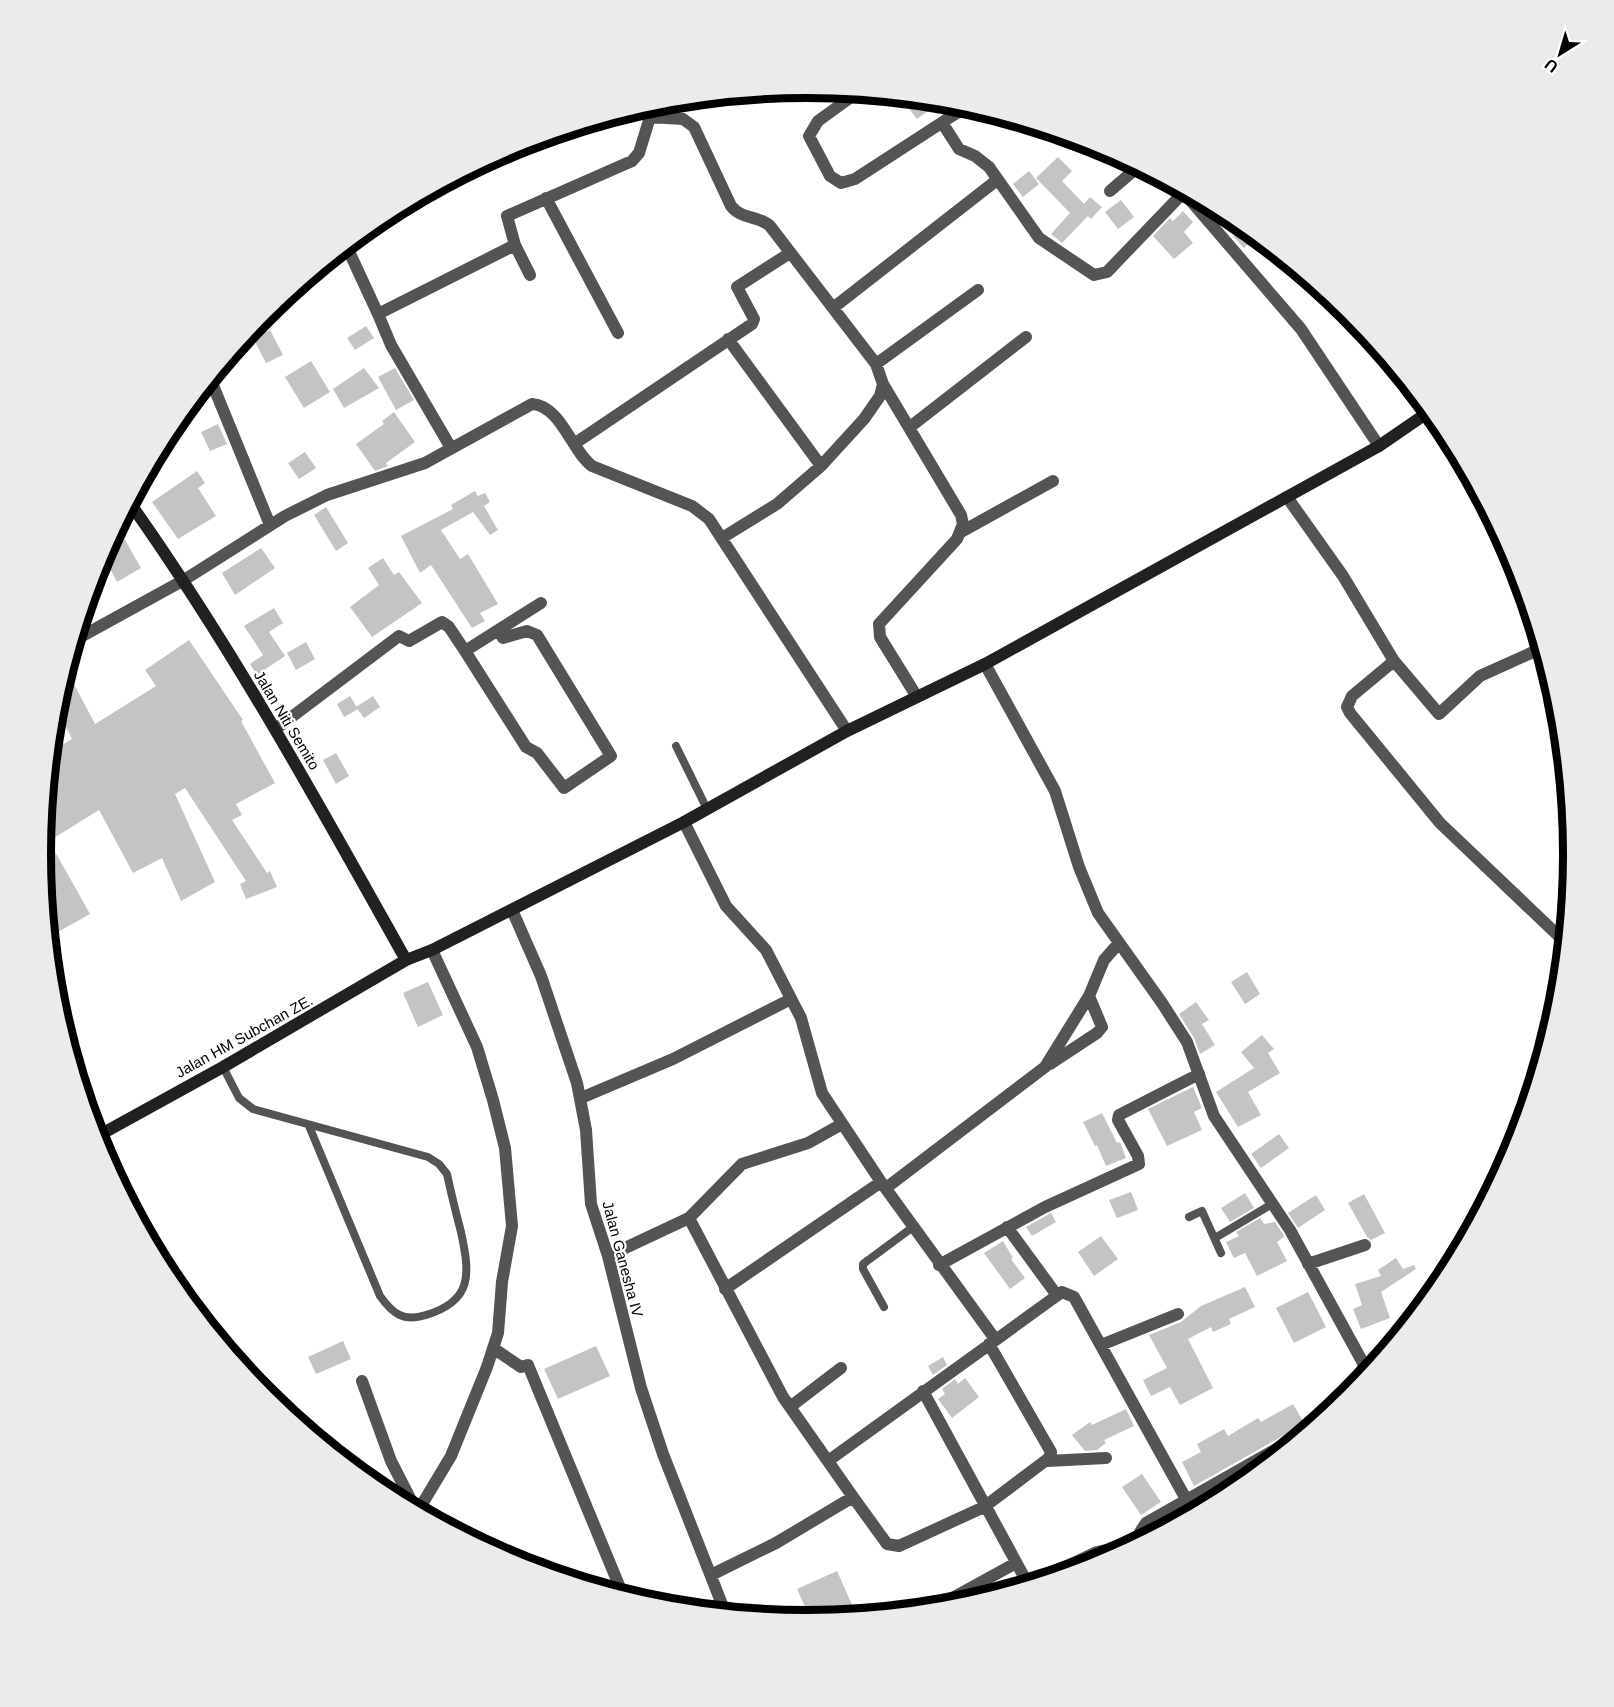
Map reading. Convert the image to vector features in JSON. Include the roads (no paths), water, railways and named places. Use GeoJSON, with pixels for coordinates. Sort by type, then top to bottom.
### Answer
{"type":"FeatureCollection","features":[{"type":"Feature","properties":{"kind":"street"},"geometry":{"type":"LineString","coordinates":[[849,99],[818,121],[810,131],[810,141],[835,181],[848,183],[958,113]]}},
{"type":"Feature","properties":{"kind":"street"},"geometry":{"type":"LineString","coordinates":[[648,115],[650,117],[676,118],[689,123],[694,128],[735,212],[766,222],[876,363],[883,384],[961,514],[962,532]]}},
{"type":"Feature","properties":{"kind":"street"},"geometry":{"type":"LineString","coordinates":[[530,275],[515,245],[507,216],[632,161],[639,153],[650,117]]}},
{"type":"Feature","properties":{"kind":"street"},"geometry":{"type":"LineString","coordinates":[[943,123],[959,149],[985,163],[1039,238],[1094,275],[1107,272],[1177,195]]}},
{"type":"Feature","properties":{"kind":"street"},"geometry":{"type":"LineString","coordinates":[[1110,191],[1133,171]]}},
{"type":"Feature","properties":{"kind":"street"},"geometry":{"type":"LineString","coordinates":[[833,308],[997,180]]}},
{"type":"Feature","properties":{"kind":"street"},"geometry":{"type":"LineString","coordinates":[[546,198],[618,333]]}},
{"type":"Feature","properties":{"kind":"street"},"geometry":{"type":"LineString","coordinates":[[1193,204],[1300,329],[1379,446]]}},
{"type":"Feature","properties":{"kind":"street"},"geometry":{"type":"LineString","coordinates":[[378,314],[515,245]]}},
{"type":"Feature","properties":{"kind":"street"},"geometry":{"type":"LineString","coordinates":[[349,252],[391,345],[451,448]]}},
{"type":"Feature","properties":{"kind":"street"},"geometry":{"type":"LineString","coordinates":[[574,444],[754,320],[737,287],[790,253]]}},
{"type":"Feature","properties":{"kind":"street"},"geometry":{"type":"LineString","coordinates":[[876,363],[978,290]]}},
{"type":"Feature","properties":{"kind":"street"},"geometry":{"type":"LineString","coordinates":[[910,427],[1026,337]]}},
{"type":"Feature","properties":{"kind":"street"},"geometry":{"type":"LineString","coordinates":[[728,339],[821,466]]}},
{"type":"Feature","properties":{"kind":"street"},"geometry":{"type":"LineString","coordinates":[[722,538],[777,504],[821,466],[873,408],[883,384]]}},
{"type":"Feature","properties":{"kind":"street"},"geometry":{"type":"LineString","coordinates":[[213,386],[270,525]]}},
{"type":"Feature","properties":{"kind":"street"},"geometry":{"type":"LineString","coordinates":[[84,635],[184,580],[270,525],[327,495],[425,464],[532,404],[547,408],[574,444],[582,459],[601,472],[701,511],[710,519],[847,731]]}},
{"type":"Feature","properties":{"kind":"street","name":"Jalan HM Subchan ZE."},"geometry":{"type":"LineString","coordinates":[[105,1132],[223,1067],[405,960],[432,950],[512,910],[684,822],[847,731],[985,664],[1379,446],[1423,416]]}},
{"type":"Feature","properties":{"kind":"street"},"geometry":{"type":"LineString","coordinates":[[917,698],[880,637],[879,624],[962,532],[1053,481]]}},
{"type":"Feature","properties":{"kind":"street"},"geometry":{"type":"LineString","coordinates":[[1287,497],[1342,576],[1394,661],[1439,714],[1480,676],[1535,651]]}},
{"type":"Feature","properties":{"kind":"street","name":"Jalan Niti Semito"},"geometry":{"type":"LineString","coordinates":[[134,509],[184,580],[277,728],[405,960]]}},
{"type":"Feature","properties":{"kind":"street"},"geometry":{"type":"LineString","coordinates":[[465,651],[541,603]]}},
{"type":"Feature","properties":{"kind":"street"},"geometry":{"type":"LineString","coordinates":[[277,728],[399,636],[409,641],[442,622],[449,627],[526,747],[537,753],[564,788],[611,756],[537,635],[527,631],[503,638],[499,631]]}},
{"type":"Feature","properties":{"kind":"street"},"geometry":{"type":"LineString","coordinates":[[1394,661],[1352,696],[1347,707],[1350,713],[1440,823],[1558,936]]}},
{"type":"Feature","properties":{"kind":"street"},"geometry":{"type":"LineString","coordinates":[[985,664],[1043,766],[1058,799],[1088,891],[1098,913],[1186,1042],[1214,1116],[1272,1204],[1364,1364]]}},
{"type":"Feature","properties":{"kind":"street"},"geometry":{"type":"LineString","coordinates":[[684,822],[726,906],[766,950],[801,1018],[817,1082],[842,1124],[992,1341],[1051,1452],[1047,1461],[984,1507],[894,1547],[883,1539],[790,1407],[689,1218]]}},
{"type":"Feature","properties":{"kind":"street","name":"Jalan Ganesha IV"},"geometry":{"type":"LineString","coordinates":[[512,910],[541,976],[580,1098],[586,1130],[591,1204],[608,1256],[641,1388],[663,1454],[722,1604]]}},
{"type":"Feature","properties":{"kind":"street"},"geometry":{"type":"LineString","coordinates":[[1045,1067],[1089,996],[1098,971],[1118,944]]}},
{"type":"Feature","properties":{"kind":"street"},"geometry":{"type":"LineString","coordinates":[[421,1503],[451,1456],[498,1333],[502,1282],[512,1226],[505,1148],[477,1047],[432,950]]}},
{"type":"Feature","properties":{"kind":"street"},"geometry":{"type":"LineString","coordinates":[[725,1289],[884,1185],[1045,1067],[1097,1033],[1102,1027],[1089,996]]}},
{"type":"Feature","properties":{"kind":"street"},"geometry":{"type":"LineString","coordinates":[[580,1098],[673,1059],[791,999]]}},
{"type":"Feature","properties":{"kind":"street"},"geometry":{"type":"LineString","coordinates":[[939,1265],[1007,1227],[1139,1164],[1138,1156],[1118,1120],[1119,1115],[1199,1074]]}},
{"type":"Feature","properties":{"kind":"street"},"geometry":{"type":"LineString","coordinates":[[608,1256],[689,1218],[742,1164],[808,1143],[842,1124]]}},
{"type":"Feature","properties":{"kind":"street"},"geometry":{"type":"LineString","coordinates":[[1007,1227],[1056,1294]]}},
{"type":"Feature","properties":{"kind":"street"},"geometry":{"type":"LineString","coordinates":[[1308,1264],[1365,1245]]}},
{"type":"Feature","properties":{"kind":"street"},"geometry":{"type":"LineString","coordinates":[[828,1461],[1056,1294],[1062,1292],[1074,1297],[1186,1499]]}},
{"type":"Feature","properties":{"kind":"street"},"geometry":{"type":"LineString","coordinates":[[1101,1345],[1178,1314]]}},
{"type":"Feature","properties":{"kind":"street"},"geometry":{"type":"LineString","coordinates":[[493,1348],[521,1367],[528,1365],[619,1586]]}},
{"type":"Feature","properties":{"kind":"street"},"geometry":{"type":"LineString","coordinates":[[790,1407],[841,1368]]}},
{"type":"Feature","properties":{"kind":"street"},"geometry":{"type":"LineString","coordinates":[[362,1381],[391,1461],[410,1496]]}},
{"type":"Feature","properties":{"kind":"street"},"geometry":{"type":"LineString","coordinates":[[923,1391],[1024,1577]]}},
{"type":"Feature","properties":{"kind":"street"},"geometry":{"type":"LineString","coordinates":[[1047,1461],[1106,1458]]}},
{"type":"Feature","properties":{"kind":"street"},"geometry":{"type":"LineString","coordinates":[[1143,1531],[1146,1523],[1186,1499],[1232,1478]]}},
{"type":"Feature","properties":{"kind":"street"},"geometry":{"type":"LineString","coordinates":[[711,1575],[784,1539],[854,1497]]}},
{"type":"Feature","properties":{"kind":"street"},"geometry":{"type":"LineString","coordinates":[[960,1594],[1016,1563]]}},
{"type":"Feature","properties":{"kind":"lane"},"geometry":{"type":"LineString","coordinates":[[676,746],[707,809]]}},
{"type":"Feature","properties":{"kind":"lane"},"geometry":{"type":"LineString","coordinates":[[223,1067],[238,1098],[246,1105],[309,1126],[428,1157],[443,1168],[468,1265],[464,1286],[453,1303],[443,1310],[412,1319],[396,1313],[388,1306],[380,1296],[309,1126]]}},
{"type":"Feature","properties":{"kind":"lane"},"geometry":{"type":"LineString","coordinates":[[1215,1238],[1272,1204]]}},
{"type":"Feature","properties":{"kind":"lane"},"geometry":{"type":"LineString","coordinates":[[1189,1217],[1202,1211],[1221,1253]]}},
{"type":"Feature","properties":{"kind":"lane"},"geometry":{"type":"LineString","coordinates":[[884,1307],[863,1269],[863,1264],[913,1227]]}}]}
